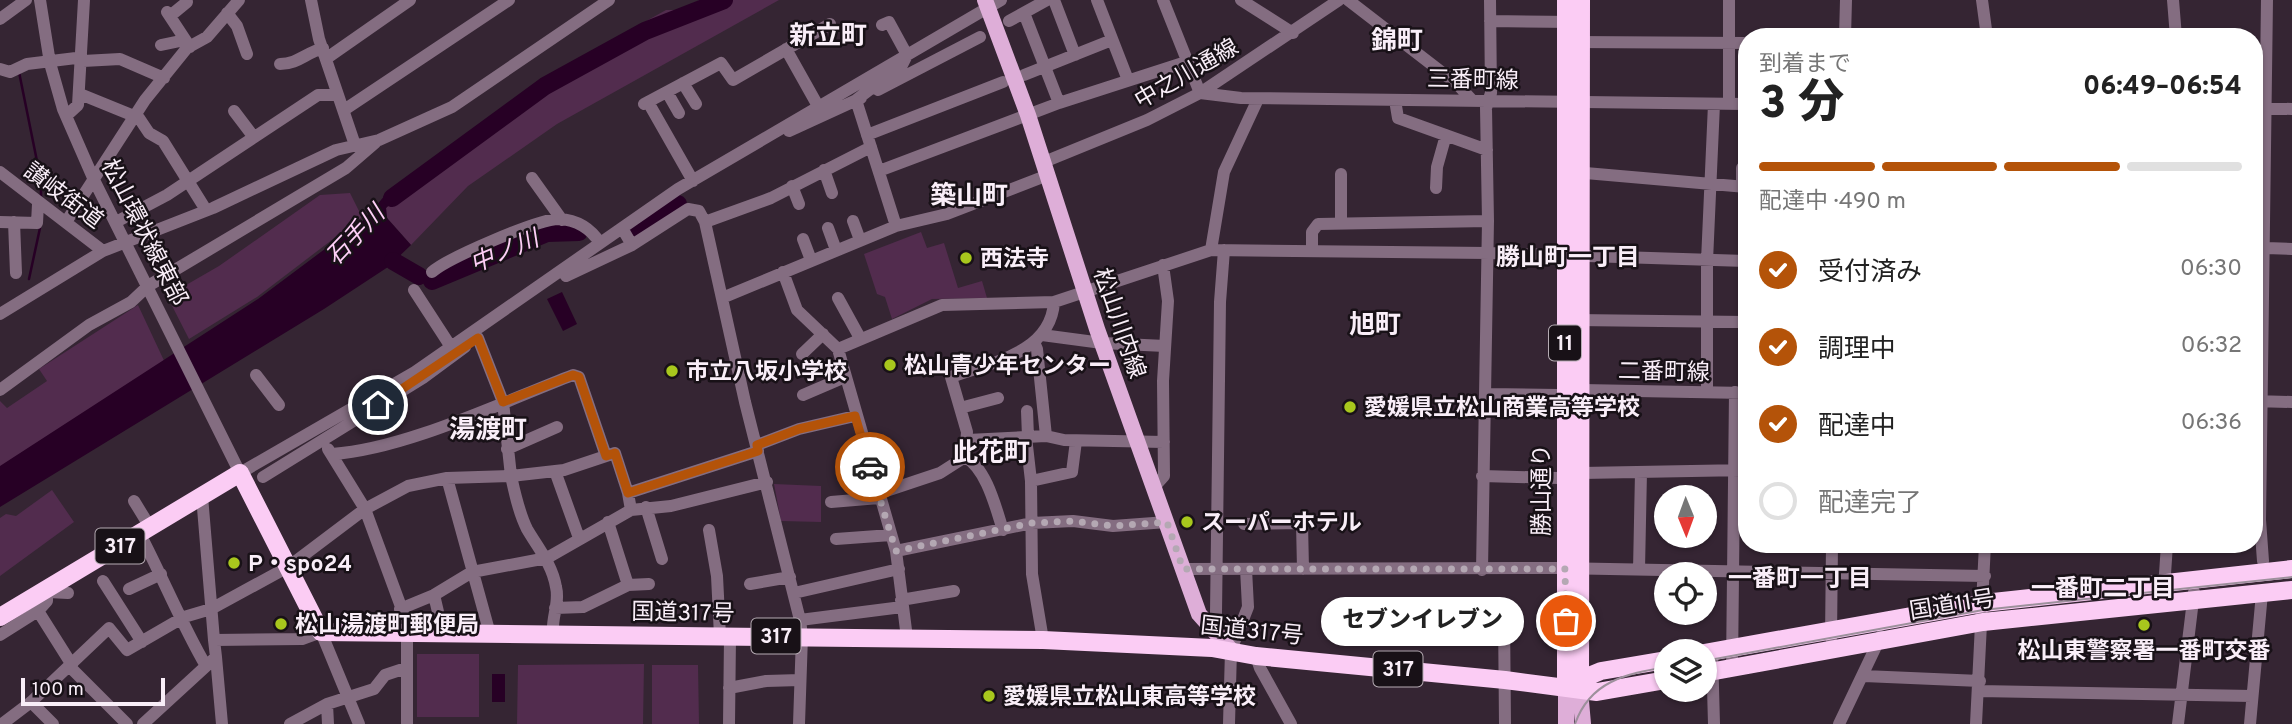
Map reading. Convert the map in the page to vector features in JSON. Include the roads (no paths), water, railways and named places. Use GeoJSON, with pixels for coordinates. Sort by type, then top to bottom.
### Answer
{"type":"FeatureCollection","features":[{"type":"Feature","properties":{"kind":"highway","name":"勝山通り"},"geometry":{"type":"LineString","coordinates":[[1566,0],[1573,22],[1574,42],[1573,569],[1576,685]]}},
{"type":"Feature","properties":{"kind":"highway","name":"勝山通り"},"geometry":{"type":"LineString","coordinates":[[1573,22],[1581,0]]}},
{"type":"Feature","properties":{"kind":"highway","name":"317"},"geometry":{"type":"LineString","coordinates":[[0,617],[48,591],[240,473]]}},
{"type":"Feature","properties":{"kind":"highway"},"geometry":{"type":"LineString","coordinates":[[240,473],[321,632]]}},
{"type":"Feature","properties":{"kind":"highway","name":"国道11号"},"geometry":{"type":"LineString","coordinates":[[1717,650],[1984,603],[2292,569]]}},
{"type":"Feature","properties":{"kind":"highway","name":"国道11号"},"geometry":{"type":"LineString","coordinates":[[1717,671],[1983,622],[2292,590]]}},
{"type":"Feature","properties":{"kind":"highway","name":"国道317号"},"geometry":{"type":"LineString","coordinates":[[321,632],[725,637],[801,628],[907,638],[1043,640],[1231,650],[1256,656],[1576,685]]}},
{"type":"Feature","properties":{"kind":"highway"},"geometry":{"type":"LineString","coordinates":[[1576,685],[1654,663]]}},
{"type":"Feature","properties":{"kind":"highway"},"geometry":{"type":"LineString","coordinates":[[1576,685],[1611,691],[1654,682]]}},
{"type":"Feature","properties":{"kind":"main road","name":"松山川内線"},"geometry":{"type":"LineString","coordinates":[[992,2],[1084,291],[1199,614],[1231,650]]}},
{"type":"Feature","properties":{"kind":"main road"},"geometry":{"type":"LineString","coordinates":[[1566,724],[1576,685]]}},
{"type":"Feature","properties":{"kind":"main road"},"geometry":{"type":"LineString","coordinates":[[1576,685],[1583,724]]}},
{"type":"Feature","properties":{"kind":"street"},"geometry":{"type":"LineString","coordinates":[[0,19],[26,0]]}},
{"type":"Feature","properties":{"kind":"street","name":"松山環状線東部"},"geometry":{"type":"LineString","coordinates":[[40,0],[50,62],[66,116],[94,180],[240,473]]}},
{"type":"Feature","properties":{"kind":"street"},"geometry":{"type":"LineString","coordinates":[[66,116],[78,105],[80,94],[84,0]]}},
{"type":"Feature","properties":{"kind":"street"},"geometry":{"type":"LineString","coordinates":[[161,45],[188,43],[207,37],[239,0]]}},
{"type":"Feature","properties":{"kind":"street"},"geometry":{"type":"LineString","coordinates":[[311,0],[337,95],[355,145]]}},
{"type":"Feature","properties":{"kind":"street"},"geometry":{"type":"LineString","coordinates":[[280,64],[296,63],[310,52],[325,53],[410,0]]}},
{"type":"Feature","properties":{"kind":"street"},"geometry":{"type":"LineString","coordinates":[[344,110],[509,0]]}},
{"type":"Feature","properties":{"kind":"street"},"geometry":{"type":"LineString","coordinates":[[0,314],[85,265],[103,251],[206,210],[336,150],[379,140],[453,107],[609,0]]}},
{"type":"Feature","properties":{"kind":"street"},"geometry":{"type":"LineString","coordinates":[[1009,21],[1047,0]]}},
{"type":"Feature","properties":{"kind":"street"},"geometry":{"type":"LineString","coordinates":[[1054,0],[1075,55]]}},
{"type":"Feature","properties":{"kind":"street"},"geometry":{"type":"LineString","coordinates":[[1097,0],[1128,79]]}},
{"type":"Feature","properties":{"kind":"street"},"geometry":{"type":"LineString","coordinates":[[1163,0],[1200,93]]}},
{"type":"Feature","properties":{"kind":"street"},"geometry":{"type":"LineString","coordinates":[[1241,0],[1293,33]]}},
{"type":"Feature","properties":{"kind":"street","name":"中之川通線"},"geometry":{"type":"LineString","coordinates":[[722,298],[897,226],[947,214],[1046,169],[1200,93],[1339,0]]}},
{"type":"Feature","properties":{"kind":"street"},"geometry":{"type":"LineString","coordinates":[[1348,0],[1457,84],[1472,100]]}},
{"type":"Feature","properties":{"kind":"street"},"geometry":{"type":"LineString","coordinates":[[1482,570],[1488,253],[1486,108],[1491,93],[1490,0]]}},
{"type":"Feature","properties":{"kind":"street"},"geometry":{"type":"LineString","coordinates":[[1729,0],[1729,104]]}},
{"type":"Feature","properties":{"kind":"street"},"geometry":{"type":"LineString","coordinates":[[1845,28],[1846,0]]}},
{"type":"Feature","properties":{"kind":"street"},"geometry":{"type":"LineString","coordinates":[[1982,0],[1986,28]]}},
{"type":"Feature","properties":{"kind":"street"},"geometry":{"type":"LineString","coordinates":[[2174,0],[2176,28]]}},
{"type":"Feature","properties":{"kind":"street"},"geometry":{"type":"LineString","coordinates":[[2263,62],[2267,0]]}},
{"type":"Feature","properties":{"kind":"street"},"geometry":{"type":"LineString","coordinates":[[187,2],[169,14],[188,43]]}},
{"type":"Feature","properties":{"kind":"street"},"geometry":{"type":"LineString","coordinates":[[240,473],[415,372],[693,181],[992,2]]}},
{"type":"Feature","properties":{"kind":"street"},"geometry":{"type":"LineString","coordinates":[[227,13],[237,26],[247,54]]}},
{"type":"Feature","properties":{"kind":"street"},"geometry":{"type":"LineString","coordinates":[[1024,13],[1059,103]]}},
{"type":"Feature","properties":{"kind":"street"},"geometry":{"type":"LineString","coordinates":[[1490,21],[1573,22]]}},
{"type":"Feature","properties":{"kind":"street"},"geometry":{"type":"LineString","coordinates":[[882,25],[889,22],[907,55]]}},
{"type":"Feature","properties":{"kind":"street"},"geometry":{"type":"LineString","coordinates":[[693,181],[646,103],[721,63],[733,80],[830,24]]}},
{"type":"Feature","properties":{"kind":"street"},"geometry":{"type":"LineString","coordinates":[[779,129],[788,132],[980,37]]}},
{"type":"Feature","properties":{"kind":"street"},"geometry":{"type":"LineString","coordinates":[[1024,75],[1112,40]]}},
{"type":"Feature","properties":{"kind":"street"},"geometry":{"type":"LineString","coordinates":[[1574,42],[1738,44]]}},
{"type":"Feature","properties":{"kind":"street"},"geometry":{"type":"LineString","coordinates":[[66,222],[135,115],[188,43]]}},
{"type":"Feature","properties":{"kind":"street"},"geometry":{"type":"LineString","coordinates":[[786,49],[818,106]]}},
{"type":"Feature","properties":{"kind":"street"},"geometry":{"type":"LineString","coordinates":[[856,100],[902,65],[907,55]]}},
{"type":"Feature","properties":{"kind":"street"},"geometry":{"type":"LineString","coordinates":[[0,69],[10,72],[27,64],[120,59],[164,78]]}},
{"type":"Feature","properties":{"kind":"street"},"geometry":{"type":"LineString","coordinates":[[879,171],[1059,103],[1186,62]]}},
{"type":"Feature","properties":{"kind":"street"},"geometry":{"type":"LineString","coordinates":[[705,222],[771,198],[824,170],[869,141],[1003,82]]}},
{"type":"Feature","properties":{"kind":"street"},"geometry":{"type":"LineString","coordinates":[[683,83],[696,104]]}},
{"type":"Feature","properties":{"kind":"street"},"geometry":{"type":"LineString","coordinates":[[667,92],[679,113]]}},
{"type":"Feature","properties":{"kind":"street","name":"三番町線"},"geometry":{"type":"LineString","coordinates":[[1200,93],[1258,99],[1738,104]]}},
{"type":"Feature","properties":{"kind":"street"},"geometry":{"type":"LineString","coordinates":[[80,94],[135,115],[149,133],[163,141],[206,210]]}},
{"type":"Feature","properties":{"kind":"street"},"geometry":{"type":"LineString","coordinates":[[116,222],[188,181],[318,95],[337,95]]}},
{"type":"Feature","properties":{"kind":"street"},"geometry":{"type":"LineString","coordinates":[[1210,629],[1216,613],[1220,302],[1218,250],[1224,172],[1258,99]]}},
{"type":"Feature","properties":{"kind":"street"},"geometry":{"type":"LineString","coordinates":[[856,100],[897,226]]}},
{"type":"Feature","properties":{"kind":"street"},"geometry":{"type":"LineString","coordinates":[[1395,100],[1398,118],[1487,150]]}},
{"type":"Feature","properties":{"kind":"street"},"geometry":{"type":"LineString","coordinates":[[1707,392],[1707,261],[1714,104]]}},
{"type":"Feature","properties":{"kind":"street"},"geometry":{"type":"LineString","coordinates":[[2263,108],[2292,108]]}},
{"type":"Feature","properties":{"kind":"street"},"geometry":{"type":"LineString","coordinates":[[234,111],[253,136]]}},
{"type":"Feature","properties":{"kind":"street"},"geometry":{"type":"LineString","coordinates":[[1436,188],[1438,158],[1446,135]]}},
{"type":"Feature","properties":{"kind":"street"},"geometry":{"type":"LineString","coordinates":[[0,390],[89,325],[131,302],[148,286],[346,168],[379,140]]}},
{"type":"Feature","properties":{"kind":"street"},"geometry":{"type":"LineString","coordinates":[[2263,150],[2270,248],[2263,261]]}},
{"type":"Feature","properties":{"kind":"street"},"geometry":{"type":"LineString","coordinates":[[824,170],[832,193]]}},
{"type":"Feature","properties":{"kind":"street","name":"讃岐街道"},"geometry":{"type":"LineString","coordinates":[[0,172],[38,204],[103,251]]}},
{"type":"Feature","properties":{"kind":"street"},"geometry":{"type":"LineString","coordinates":[[1574,172],[1738,187]]}},
{"type":"Feature","properties":{"kind":"street"},"geometry":{"type":"LineString","coordinates":[[1340,223],[1341,174]]}},
{"type":"Feature","properties":{"kind":"street"},"geometry":{"type":"LineString","coordinates":[[532,178],[566,220]]}},
{"type":"Feature","properties":{"kind":"street"},"geometry":{"type":"LineString","coordinates":[[550,185],[566,220]]}},
{"type":"Feature","properties":{"kind":"street"},"geometry":{"type":"LineString","coordinates":[[792,186],[799,204]]}},
{"type":"Feature","properties":{"kind":"street"},"geometry":{"type":"LineString","coordinates":[[0,222],[37,223],[38,204]]}},
{"type":"Feature","properties":{"kind":"street"},"geometry":{"type":"LineString","coordinates":[[263,477],[423,378],[575,270],[632,245],[688,209],[699,211],[705,222],[801,628],[799,724]]}},
{"type":"Feature","properties":{"kind":"street"},"geometry":{"type":"LineString","coordinates":[[432,272],[446,262],[547,221],[566,220],[589,229],[600,243]]}},
{"type":"Feature","properties":{"kind":"street"},"geometry":{"type":"LineString","coordinates":[[853,221],[860,240]]}},
{"type":"Feature","properties":{"kind":"street"},"geometry":{"type":"LineString","coordinates":[[1312,251],[1312,232],[1318,224],[1488,221]]}},
{"type":"Feature","properties":{"kind":"street"},"geometry":{"type":"LineString","coordinates":[[14,222],[16,273]]}},
{"type":"Feature","properties":{"kind":"street"},"geometry":{"type":"LineString","coordinates":[[621,228],[632,245]]}},
{"type":"Feature","properties":{"kind":"street"},"geometry":{"type":"LineString","coordinates":[[828,228],[835,250]]}},
{"type":"Feature","properties":{"kind":"street"},"geometry":{"type":"LineString","coordinates":[[803,239],[811,260]]}},
{"type":"Feature","properties":{"kind":"street"},"geometry":{"type":"LineString","coordinates":[[2270,248],[2292,250]]}},
{"type":"Feature","properties":{"kind":"street"},"geometry":{"type":"LineString","coordinates":[[838,349],[942,304],[1054,302],[1163,265],[1218,250],[1488,253],[1738,261]]}},
{"type":"Feature","properties":{"kind":"street"},"geometry":{"type":"LineString","coordinates":[[1155,486],[1164,476],[1168,289],[1163,265]]}},
{"type":"Feature","properties":{"kind":"street"},"geometry":{"type":"LineString","coordinates":[[783,272],[797,310],[838,349],[855,416],[896,551],[907,638]]}},
{"type":"Feature","properties":{"kind":"street"},"geometry":{"type":"LineString","coordinates":[[414,290],[451,347]]}},
{"type":"Feature","properties":{"kind":"street"},"geometry":{"type":"LineString","coordinates":[[838,298],[860,338]]}},
{"type":"Feature","properties":{"kind":"street"},"geometry":{"type":"LineString","coordinates":[[831,502],[878,496],[912,480],[940,473],[965,457],[968,440],[951,377],[1017,354],[1038,339],[1050,325],[1054,302]]}},
{"type":"Feature","properties":{"kind":"street"},"geometry":{"type":"LineString","coordinates":[[1573,320],[1738,322]]}},
{"type":"Feature","properties":{"kind":"street"},"geometry":{"type":"LineString","coordinates":[[802,354],[823,334]]}},
{"type":"Feature","properties":{"kind":"street"},"geometry":{"type":"LineString","coordinates":[[478,338],[503,402],[511,477],[527,528],[547,558],[556,585],[555,608],[551,621],[553,635]]}},
{"type":"Feature","properties":{"kind":"street"},"geometry":{"type":"LineString","coordinates":[[1038,339],[1165,346]]}},
{"type":"Feature","properties":{"kind":"street"},"geometry":{"type":"LineString","coordinates":[[1038,339],[1045,436]]}},
{"type":"Feature","properties":{"kind":"street"},"geometry":{"type":"LineString","coordinates":[[256,375],[279,405]]}},
{"type":"Feature","properties":{"kind":"street"},"geometry":{"type":"LineString","coordinates":[[332,454],[373,447],[446,425],[573,375],[579,377],[606,456]]}},
{"type":"Feature","properties":{"kind":"street"},"geometry":{"type":"LineString","coordinates":[[803,395],[845,377]]}},
{"type":"Feature","properties":{"kind":"street","name":"二番町線"},"geometry":{"type":"LineString","coordinates":[[1486,394],[1738,393]]}},
{"type":"Feature","properties":{"kind":"street"},"geometry":{"type":"LineString","coordinates":[[960,408],[998,398]]}},
{"type":"Feature","properties":{"kind":"street"},"geometry":{"type":"LineString","coordinates":[[2263,401],[2292,402]]}},
{"type":"Feature","properties":{"kind":"street"},"geometry":{"type":"LineString","coordinates":[[1027,411],[1032,573],[1043,640]]}},
{"type":"Feature","properties":{"kind":"street"},"geometry":{"type":"LineString","coordinates":[[628,493],[758,448],[799,429],[855,416]]}},
{"type":"Feature","properties":{"kind":"street"},"geometry":{"type":"LineString","coordinates":[[1732,668],[1732,471],[1738,419]]}},
{"type":"Feature","properties":{"kind":"street"},"geometry":{"type":"LineString","coordinates":[[507,449],[557,428]]}},
{"type":"Feature","properties":{"kind":"street"},"geometry":{"type":"LineString","coordinates":[[968,440],[1045,436],[1076,441],[1164,442]]}},
{"type":"Feature","properties":{"kind":"street"},"geometry":{"type":"LineString","coordinates":[[322,440],[365,509],[408,633],[407,724]]}},
{"type":"Feature","properties":{"kind":"street"},"geometry":{"type":"LineString","coordinates":[[1031,481],[1072,472],[1076,441]]}},
{"type":"Feature","properties":{"kind":"street"},"geometry":{"type":"LineString","coordinates":[[2,724],[31,702],[109,628],[127,650],[179,620],[211,609],[288,567],[365,509],[408,486],[447,478],[511,477],[555,471],[615,453],[631,510]]}},
{"type":"Feature","properties":{"kind":"street"},"geometry":{"type":"LineString","coordinates":[[965,457],[972,461],[991,496],[1003,530]]}},
{"type":"Feature","properties":{"kind":"street"},"geometry":{"type":"LineString","coordinates":[[555,471],[579,538]]}},
{"type":"Feature","properties":{"kind":"street"},"geometry":{"type":"LineString","coordinates":[[1482,476],[1558,478],[1573,474],[1738,471]]}},
{"type":"Feature","properties":{"kind":"street"},"geometry":{"type":"LineString","coordinates":[[1639,570],[1641,472]]}},
{"type":"Feature","properties":{"kind":"street"},"geometry":{"type":"LineString","coordinates":[[447,478],[490,634]]}},
{"type":"Feature","properties":{"kind":"street"},"geometry":{"type":"LineString","coordinates":[[400,609],[434,595],[472,572],[547,558],[631,510],[671,506],[767,482]]}},
{"type":"Feature","properties":{"kind":"street"},"geometry":{"type":"LineString","coordinates":[[202,496],[214,640],[211,661],[222,724]]}},
{"type":"Feature","properties":{"kind":"street"},"geometry":{"type":"LineString","coordinates":[[134,500],[179,620],[211,661]]}},
{"type":"Feature","properties":{"kind":"street"},"geometry":{"type":"LineString","coordinates":[[646,507],[662,559]]}},
{"type":"Feature","properties":{"kind":"street"},"geometry":{"type":"LineString","coordinates":[[896,551],[1032,523],[1073,521],[1114,526],[1167,522]]}},
{"type":"Feature","properties":{"kind":"street"},"geometry":{"type":"LineString","coordinates":[[608,522],[628,585]]}},
{"type":"Feature","properties":{"kind":"street"},"geometry":{"type":"LineString","coordinates":[[1244,524],[1302,523],[1303,569]]}},
{"type":"Feature","properties":{"kind":"street"},"geometry":{"type":"LineString","coordinates":[[709,530],[725,637],[729,724]]}},
{"type":"Feature","properties":{"kind":"street"},"geometry":{"type":"LineString","coordinates":[[836,539],[891,535]]}},
{"type":"Feature","properties":{"kind":"street"},"geometry":{"type":"LineString","coordinates":[[1832,553],[1829,630],[1832,649]]}},
{"type":"Feature","properties":{"kind":"street"},"geometry":{"type":"LineString","coordinates":[[1976,724],[1985,553]]}},
{"type":"Feature","properties":{"kind":"street"},"geometry":{"type":"LineString","coordinates":[[2163,604],[2167,553]]}},
{"type":"Feature","properties":{"kind":"street"},"geometry":{"type":"LineString","coordinates":[[2262,553],[2263,561]]}},
{"type":"Feature","properties":{"kind":"street"},"geometry":{"type":"LineString","coordinates":[[794,593],[899,569]]}},
{"type":"Feature","properties":{"kind":"street"},"geometry":{"type":"LineString","coordinates":[[1183,569],[1573,569],[1984,576]]}},
{"type":"Feature","properties":{"kind":"street"},"geometry":{"type":"LineString","coordinates":[[1229,724],[1231,650],[1248,607],[1246,569]]}},
{"type":"Feature","properties":{"kind":"street"},"geometry":{"type":"LineString","coordinates":[[129,589],[161,574]]}},
{"type":"Feature","properties":{"kind":"street"},"geometry":{"type":"LineString","coordinates":[[750,584],[790,577]]}},
{"type":"Feature","properties":{"kind":"street"},"geometry":{"type":"LineString","coordinates":[[2178,724],[2195,579]]}},
{"type":"Feature","properties":{"kind":"street"},"geometry":{"type":"LineString","coordinates":[[103,581],[142,642]]}},
{"type":"Feature","properties":{"kind":"street"},"geometry":{"type":"LineString","coordinates":[[555,608],[583,607],[628,585],[649,584]]}},
{"type":"Feature","properties":{"kind":"street"},"geometry":{"type":"LineString","coordinates":[[0,635],[38,611],[48,591],[68,593]]}},
{"type":"Feature","properties":{"kind":"street"},"geometry":{"type":"LineString","coordinates":[[801,628],[954,591]]}},
{"type":"Feature","properties":{"kind":"street"},"geometry":{"type":"LineString","coordinates":[[2250,724],[2262,593]]}},
{"type":"Feature","properties":{"kind":"street"},"geometry":{"type":"LineString","coordinates":[[434,595],[443,633]]}},
{"type":"Feature","properties":{"kind":"street"},"geometry":{"type":"LineString","coordinates":[[38,611],[71,666],[127,724]]}},
{"type":"Feature","properties":{"kind":"street"},"geometry":{"type":"LineString","coordinates":[[1504,614],[1506,724]]}},
{"type":"Feature","properties":{"kind":"street"},"geometry":{"type":"LineString","coordinates":[[1839,724],[1864,676],[1887,619]]}},
{"type":"Feature","properties":{"kind":"street"},"geometry":{"type":"LineString","coordinates":[[214,640],[302,639],[321,632],[359,724]]}},
{"type":"Feature","properties":{"kind":"street"},"geometry":{"type":"LineString","coordinates":[[1256,656],[1259,668],[1291,724]]}},
{"type":"Feature","properties":{"kind":"street"},"geometry":{"type":"LineString","coordinates":[[143,724],[211,661]]}},
{"type":"Feature","properties":{"kind":"street"},"geometry":{"type":"LineString","coordinates":[[290,724],[327,704],[373,689],[385,675],[406,668]]}},
{"type":"Feature","properties":{"kind":"street"},"geometry":{"type":"LineString","coordinates":[[1864,676],[1980,686],[2252,696]]}},
{"type":"Feature","properties":{"kind":"street"},"geometry":{"type":"LineString","coordinates":[[729,688],[766,681],[800,680]]}},
{"type":"Feature","properties":{"kind":"street"},"geometry":{"type":"LineString","coordinates":[[31,702],[52,724]]}},
{"type":"Feature","properties":{"kind":"street"},"geometry":{"type":"LineString","coordinates":[[1712,702],[1714,724]]}},
{"type":"Feature","properties":{"kind":"street"},"geometry":{"type":"LineString","coordinates":[[327,704],[328,724]]}},
{"type":"Feature","properties":{"kind":"street"},"geometry":{"type":"LineString","coordinates":[[16,713],[26,724]]}},
{"type":"Feature","properties":{"kind":"water"},"geometry":{"type":"Polygon","coordinates":[[[410,186],[386,208],[387,218],[411,245],[388,267],[0,507],[0,466],[258,299],[365,219],[386,194],[410,186]]]}},
{"type":"Feature","properties":{"kind":"water"},"geometry":{"type":"Polygon","coordinates":[[[562,292],[577,324],[563,331],[547,299],[562,292]]]}},
{"type":"Feature","properties":{"kind":"water"},"geometry":{"type":"Polygon","coordinates":[[[492,674],[505,674],[505,702],[492,702],[492,674]]]}},
{"type":"Feature","properties":{"kind":"waterway","name":"石手川"},"geometry":{"type":"LineString","coordinates":[[392,198],[545,86],[645,31],[724,0]]}},
{"type":"Feature","properties":{"kind":"waterway"},"geometry":{"type":"LineString","coordinates":[[19,72],[41,181],[41,199]]}},
{"type":"Feature","properties":{"kind":"waterway","name":"中ノ川"},"geometry":{"type":"LineString","coordinates":[[637,229],[678,204]]}},
{"type":"Feature","properties":{"kind":"waterway"},"geometry":{"type":"LineString","coordinates":[[29,279],[40,228]]}},
{"type":"Feature","properties":{"kind":"waterway","name":"中ノ川"},"geometry":{"type":"LineString","coordinates":[[432,281],[547,233],[579,232]]}},
{"type":"Feature","properties":{"kind":"waterway","name":"中ノ川"},"geometry":{"type":"LineString","coordinates":[[393,261],[419,276]]}},
{"type":"Feature","properties":{"kind":"tram line"},"geometry":{"type":"LineString","coordinates":[[1717,659],[1983,610],[2292,577]]}},
{"type":"Feature","properties":{"kind":"tram line"},"geometry":{"type":"LineString","coordinates":[[1575,724],[1582,709],[1600,689],[1624,677],[1654,669]]}},
{"type":"Feature","properties":{"kind":"place","name":"西法寺"},"geometry":{"type":"Point","coordinates":[966,258]}},
{"type":"Feature","properties":{"kind":"place","name":"松山青少年センター"},"geometry":{"type":"Point","coordinates":[890,365]}},
{"type":"Feature","properties":{"kind":"place","name":"市立八坂小学校"},"geometry":{"type":"Point","coordinates":[672,371]}},
{"type":"Feature","properties":{"kind":"place","name":"愛媛県立松山商業高等学校"},"geometry":{"type":"Point","coordinates":[1350,407]}},
{"type":"Feature","properties":{"kind":"place","name":"スーパーホテル"},"geometry":{"type":"Point","coordinates":[1187,522]}},
{"type":"Feature","properties":{"kind":"place","name":"P・spo24"},"geometry":{"type":"Point","coordinates":[234,563]}},
{"type":"Feature","properties":{"kind":"place","name":"セブンイレブン"},"geometry":{"type":"Point","coordinates":[1566,621]}},
{"type":"Feature","properties":{"kind":"place","name":"松山湯渡町郵便局"},"geometry":{"type":"Point","coordinates":[281,624]}},
{"type":"Feature","properties":{"kind":"place","name":"松山東警察署一番町交番"},"geometry":{"type":"Point","coordinates":[2144,625]}},
{"type":"Feature","properties":{"kind":"place","name":"愛媛県立松山東高等学校"},"geometry":{"type":"Point","coordinates":[989,696]}},
{"type":"Feature","properties":{"kind":"district","name":"新立町"},"geometry":{"type":"Point","coordinates":[828,35]}},
{"type":"Feature","properties":{"kind":"district","name":"錦町"},"geometry":{"type":"Point","coordinates":[1397,40]}},
{"type":"Feature","properties":{"kind":"district","name":"築山町"},"geometry":{"type":"Point","coordinates":[969,195]}},
{"type":"Feature","properties":{"kind":"district","name":"勝山町一丁目"},"geometry":{"type":"Point","coordinates":[1568,257]}},
{"type":"Feature","properties":{"kind":"district","name":"旭町"},"geometry":{"type":"Point","coordinates":[1375,324]}},
{"type":"Feature","properties":{"kind":"district","name":"湯渡町"},"geometry":{"type":"Point","coordinates":[488,429]}},
{"type":"Feature","properties":{"kind":"district","name":"此花町"},"geometry":{"type":"Point","coordinates":[991,452]}},
{"type":"Feature","properties":{"kind":"district","name":"一番町一丁目"},"geometry":{"type":"Point","coordinates":[1800,578]}},
{"type":"Feature","properties":{"kind":"district","name":"一番町二丁目"},"geometry":{"type":"Point","coordinates":[2103,588]}}]}
